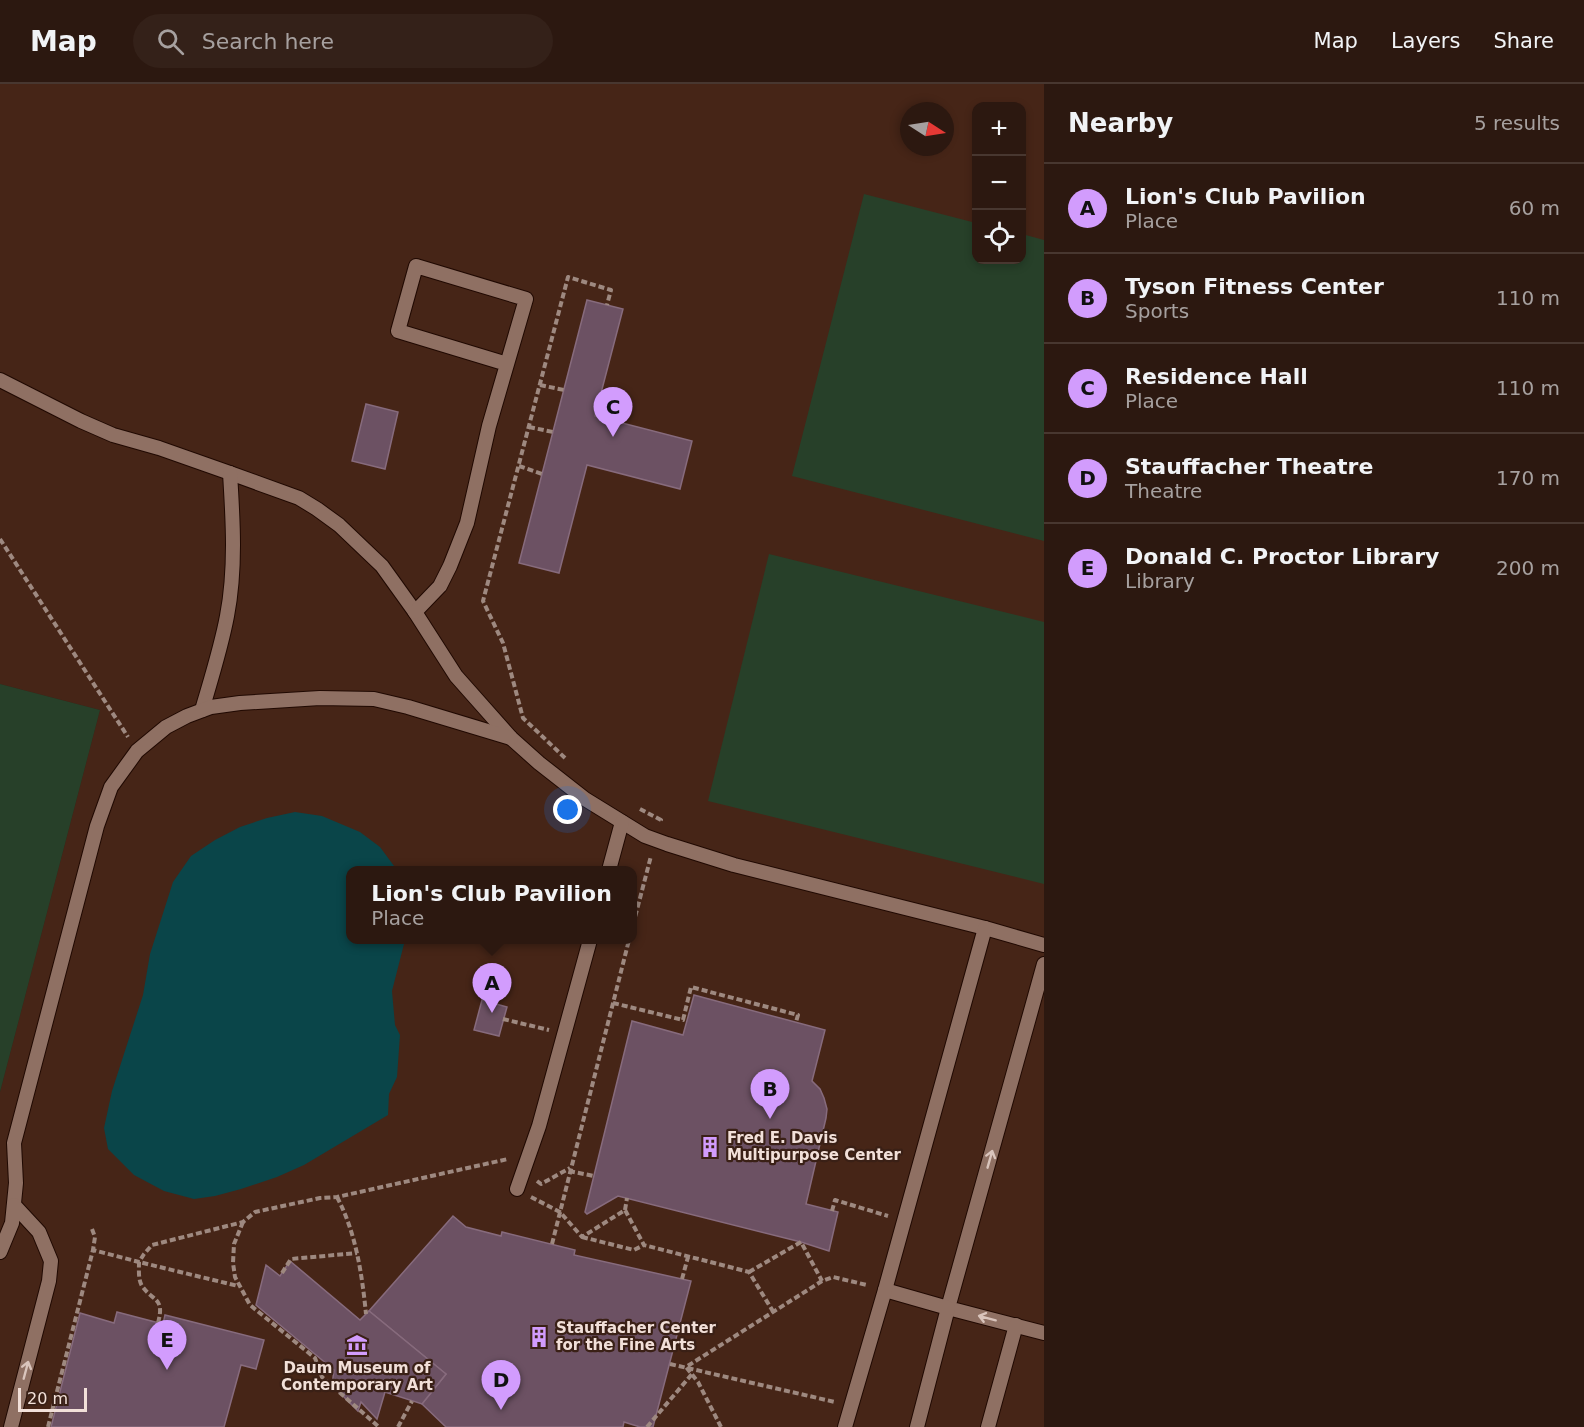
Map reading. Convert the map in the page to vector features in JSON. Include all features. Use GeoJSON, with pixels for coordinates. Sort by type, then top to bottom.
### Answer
{"type":"FeatureCollection","features":[{"type":"Feature","properties":{"kind":"lane"},"geometry":{"type":"LineString","coordinates":[[415,612],[440,586],[467,523],[489,426],[526,299],[416,266],[398,331],[507,364]]}},
{"type":"Feature","properties":{"kind":"lane"},"geometry":{"type":"LineString","coordinates":[[0,380],[113,435],[159,448],[230,473],[299,498],[317,508],[361,544],[382,567],[415,612],[456,676],[511,738],[585,799],[645,836],[734,865],[1044,945]]}},
{"type":"Feature","properties":{"kind":"lane"},"geometry":{"type":"LineString","coordinates":[[202,710],[228,615],[233,563],[230,473]]}},
{"type":"Feature","properties":{"kind":"lane"},"geometry":{"type":"LineString","coordinates":[[0,1252],[12,1223],[16,1183],[14,1143],[97,826],[111,787],[137,751],[166,726],[211,707],[320,698],[374,699],[511,738]]}},
{"type":"Feature","properties":{"kind":"lane"},"geometry":{"type":"LineString","coordinates":[[610,866],[622,822]]}},
{"type":"Feature","properties":{"kind":"lane"},"geometry":{"type":"LineString","coordinates":[[845,1427],[985,928]]}},
{"type":"Feature","properties":{"kind":"lane"},"geometry":{"type":"LineString","coordinates":[[517,1189],[539,1126],[589,944]]}},
{"type":"Feature","properties":{"kind":"lane"},"geometry":{"type":"LineString","coordinates":[[917,1427],[1044,964]]}},
{"type":"Feature","properties":{"kind":"lane"},"geometry":{"type":"LineString","coordinates":[[10,1427],[49,1281],[51,1261],[39,1232],[14,1205]]}},
{"type":"Feature","properties":{"kind":"lane"},"geometry":{"type":"LineString","coordinates":[[885,1290],[1044,1333]]}},
{"type":"Feature","properties":{"kind":"lane"},"geometry":{"type":"LineString","coordinates":[[988,1427],[1016,1325]]}},
{"type":"Feature","properties":{"kind":"path"},"geometry":{"type":"LineString","coordinates":[[572,764],[523,718],[503,643],[483,601],[568,278],[610,290],[607,305]]}},
{"type":"Feature","properties":{"kind":"path"},"geometry":{"type":"LineString","coordinates":[[540,384],[564,390]]}},
{"type":"Feature","properties":{"kind":"path"},"geometry":{"type":"LineString","coordinates":[[529,427],[553,432]]}},
{"type":"Feature","properties":{"kind":"path"},"geometry":{"type":"LineString","coordinates":[[519,466],[542,474]]}},
{"type":"Feature","properties":{"kind":"path"},"geometry":{"type":"LineString","coordinates":[[0,539],[137,751]]}},
{"type":"Feature","properties":{"kind":"path"},"geometry":{"type":"LineString","coordinates":[[633,805],[661,820],[637,910]]}},
{"type":"Feature","properties":{"kind":"path"},"geometry":{"type":"LineString","coordinates":[[552,1244],[628,944]]}},
{"type":"Feature","properties":{"kind":"path"},"geometry":{"type":"LineString","coordinates":[[613,1003],[683,1020],[691,987],[798,1015],[796,1022]]}},
{"type":"Feature","properties":{"kind":"path"},"geometry":{"type":"LineString","coordinates":[[503,1020],[564,1033]]}},
{"type":"Feature","properties":{"kind":"path"},"geometry":{"type":"LineString","coordinates":[[158,1323],[161,1313],[158,1301],[143,1287],[139,1279],[139,1262],[152,1245],[243,1222],[255,1212],[320,1198],[337,1197],[529,1154]]}},
{"type":"Feature","properties":{"kind":"path"},"geometry":{"type":"LineString","coordinates":[[522,1173],[541,1184],[570,1169],[594,1176]]}},
{"type":"Feature","properties":{"kind":"path"},"geometry":{"type":"LineString","coordinates":[[517,1189],[560,1212],[582,1237],[634,1251],[644,1245]]}},
{"type":"Feature","properties":{"kind":"path"},"geometry":{"type":"LineString","coordinates":[[337,1197],[345,1211],[357,1253],[362,1274],[366,1314]]}},
{"type":"Feature","properties":{"kind":"path"},"geometry":{"type":"LineString","coordinates":[[582,1237],[624,1210],[627,1198]]}},
{"type":"Feature","properties":{"kind":"path"},"geometry":{"type":"LineString","coordinates":[[832,1211],[835,1200],[903,1220]]}},
{"type":"Feature","properties":{"kind":"path"},"geometry":{"type":"LineString","coordinates":[[624,1210],[644,1245],[749,1272],[801,1242],[822,1281]]}},
{"type":"Feature","properties":{"kind":"path"},"geometry":{"type":"LineString","coordinates":[[243,1222],[234,1244],[234,1270],[239,1286],[250,1305],[315,1358],[322,1377],[379,1427]]}},
{"type":"Feature","properties":{"kind":"path"},"geometry":{"type":"LineString","coordinates":[[48,1427],[96,1237],[92,1228]]}},
{"type":"Feature","properties":{"kind":"path"},"geometry":{"type":"LineString","coordinates":[[93,1250],[239,1286]]}},
{"type":"Feature","properties":{"kind":"path"},"geometry":{"type":"LineString","coordinates":[[282,1274],[291,1259],[357,1253]]}},
{"type":"Feature","properties":{"kind":"path"},"geometry":{"type":"LineString","coordinates":[[682,1279],[688,1257]]}},
{"type":"Feature","properties":{"kind":"path"},"geometry":{"type":"LineString","coordinates":[[749,1272],[774,1313]]}},
{"type":"Feature","properties":{"kind":"path"},"geometry":{"type":"LineString","coordinates":[[686,1367],[822,1281],[832,1277],[885,1290]]}},
{"type":"Feature","properties":{"kind":"path"},"geometry":{"type":"LineString","coordinates":[[670,1364],[850,1406]]}},
{"type":"Feature","properties":{"kind":"path"},"geometry":{"type":"LineString","coordinates":[[686,1367],[698,1382],[721,1427]]}},
{"type":"Feature","properties":{"kind":"path"},"geometry":{"type":"LineString","coordinates":[[646,1427],[692,1374]]}},
{"type":"Feature","properties":{"kind":"path"},"geometry":{"type":"LineString","coordinates":[[398,1427],[412,1401]]}},
{"type":"Feature","properties":{"kind":"shaded area"},"geometry":{"type":"Polygon","coordinates":[[[0,84],[1044,84],[1044,1427],[0,1427],[0,1092],[100,710],[0,684],[0,84]]]}},
{"type":"Feature","properties":{"kind":"green space"},"geometry":{"type":"Polygon","coordinates":[[[864,194],[972,222],[972,264],[1026,264],[1026,235],[1044,240],[1044,541],[792,476],[864,194]]]}},
{"type":"Feature","properties":{"kind":"green space"},"geometry":{"type":"Polygon","coordinates":[[[769,554],[1044,622],[1044,884],[708,801],[769,554]]]}},
{"type":"Feature","properties":{"kind":"green space"},"geometry":{"type":"Polygon","coordinates":[[[0,684],[100,710],[0,1092],[0,684]]]}},
{"type":"Feature","properties":{"kind":"water"},"geometry":{"type":"Polygon","coordinates":[[[295,812],[322,816],[360,832],[380,847],[394,866],[346,866],[346,944],[404,944],[392,991],[395,1025],[400,1035],[397,1077],[389,1094],[388,1115],[304,1165],[277,1177],[215,1196],[194,1199],[164,1191],[134,1175],[108,1149],[104,1128],[112,1091],[143,995],[150,954],[173,882],[191,856],[240,827],[295,812]]]}},
{"type":"Feature","properties":{"kind":"building"},"geometry":{"type":"Polygon","coordinates":[[[587,300],[623,309],[595,416],[692,441],[680,489],[587,465],[559,573],[519,563],[587,300]]]}},
{"type":"Feature","properties":{"kind":"building"},"geometry":{"type":"Polygon","coordinates":[[[366,404],[398,412],[385,469],[352,461],[366,404]]]}},
{"type":"Feature","properties":{"kind":"building","name":"Fred E. Davis Multipurpose Center"},"geometry":{"type":"Polygon","coordinates":[[[694,995],[825,1030],[812,1081],[820,1089],[827,1109],[806,1204],[838,1212],[829,1251],[618,1196],[587,1214],[585,1212],[632,1021],[683,1035],[694,995]]]}},
{"type":"Feature","properties":{"kind":"building"},"geometry":{"type":"Polygon","coordinates":[[[482,1000],[507,1007],[499,1036],[474,1030],[482,1000]]]}},
{"type":"Feature","properties":{"kind":"building","name":"Stauffacher Center for the Fine Arts"},"geometry":{"type":"Polygon","coordinates":[[[453,1216],[466,1227],[501,1236],[502,1232],[575,1250],[574,1255],[691,1281],[653,1427],[640,1427],[624,1422],[623,1427],[446,1427],[422,1404],[446,1374],[369,1311],[453,1216]]]}},
{"type":"Feature","properties":{"kind":"building","name":"Daum Museum of Contemporary Art"},"geometry":{"type":"Polygon","coordinates":[[[290,1261],[360,1320],[369,1311],[446,1374],[422,1404],[385,1392],[377,1419],[361,1402],[358,1411],[332,1385],[334,1370],[256,1305],[266,1265],[280,1276],[290,1261]]]}},
{"type":"Feature","properties":{"kind":"building"},"geometry":{"type":"Polygon","coordinates":[[[117,1312],[163,1324],[165,1315],[264,1340],[256,1369],[241,1365],[224,1427],[51,1427],[80,1313],[114,1323],[117,1312]]]}},
{"type":"Feature","properties":{"kind":"place","name":"Residence Hall"},"geometry":{"type":"Point","coordinates":[613,437]}},
{"type":"Feature","properties":{"kind":"place","name":"Lion's Club Pavilion"},"geometry":{"type":"Point","coordinates":[492,1013]}},
{"type":"Feature","properties":{"kind":"place","name":"Tyson Fitness Center"},"geometry":{"type":"Point","coordinates":[770,1119]}},
{"type":"Feature","properties":{"kind":"place","name":"Fred E. Davis Multipurpose Center"},"geometry":{"type":"Point","coordinates":[710,1147]}},
{"type":"Feature","properties":{"kind":"place","name":"Stauffacher Center for the Fine Arts"},"geometry":{"type":"Point","coordinates":[539,1337]}},
{"type":"Feature","properties":{"kind":"place","name":"Daum Museum of Contemporary Art"},"geometry":{"type":"Point","coordinates":[357,1345]}},
{"type":"Feature","properties":{"kind":"place","name":"Donald C. Proctor Library"},"geometry":{"type":"Point","coordinates":[167,1370]}},
{"type":"Feature","properties":{"kind":"place","name":"Stauffacher Theatre"},"geometry":{"type":"Point","coordinates":[501,1410]}}]}
